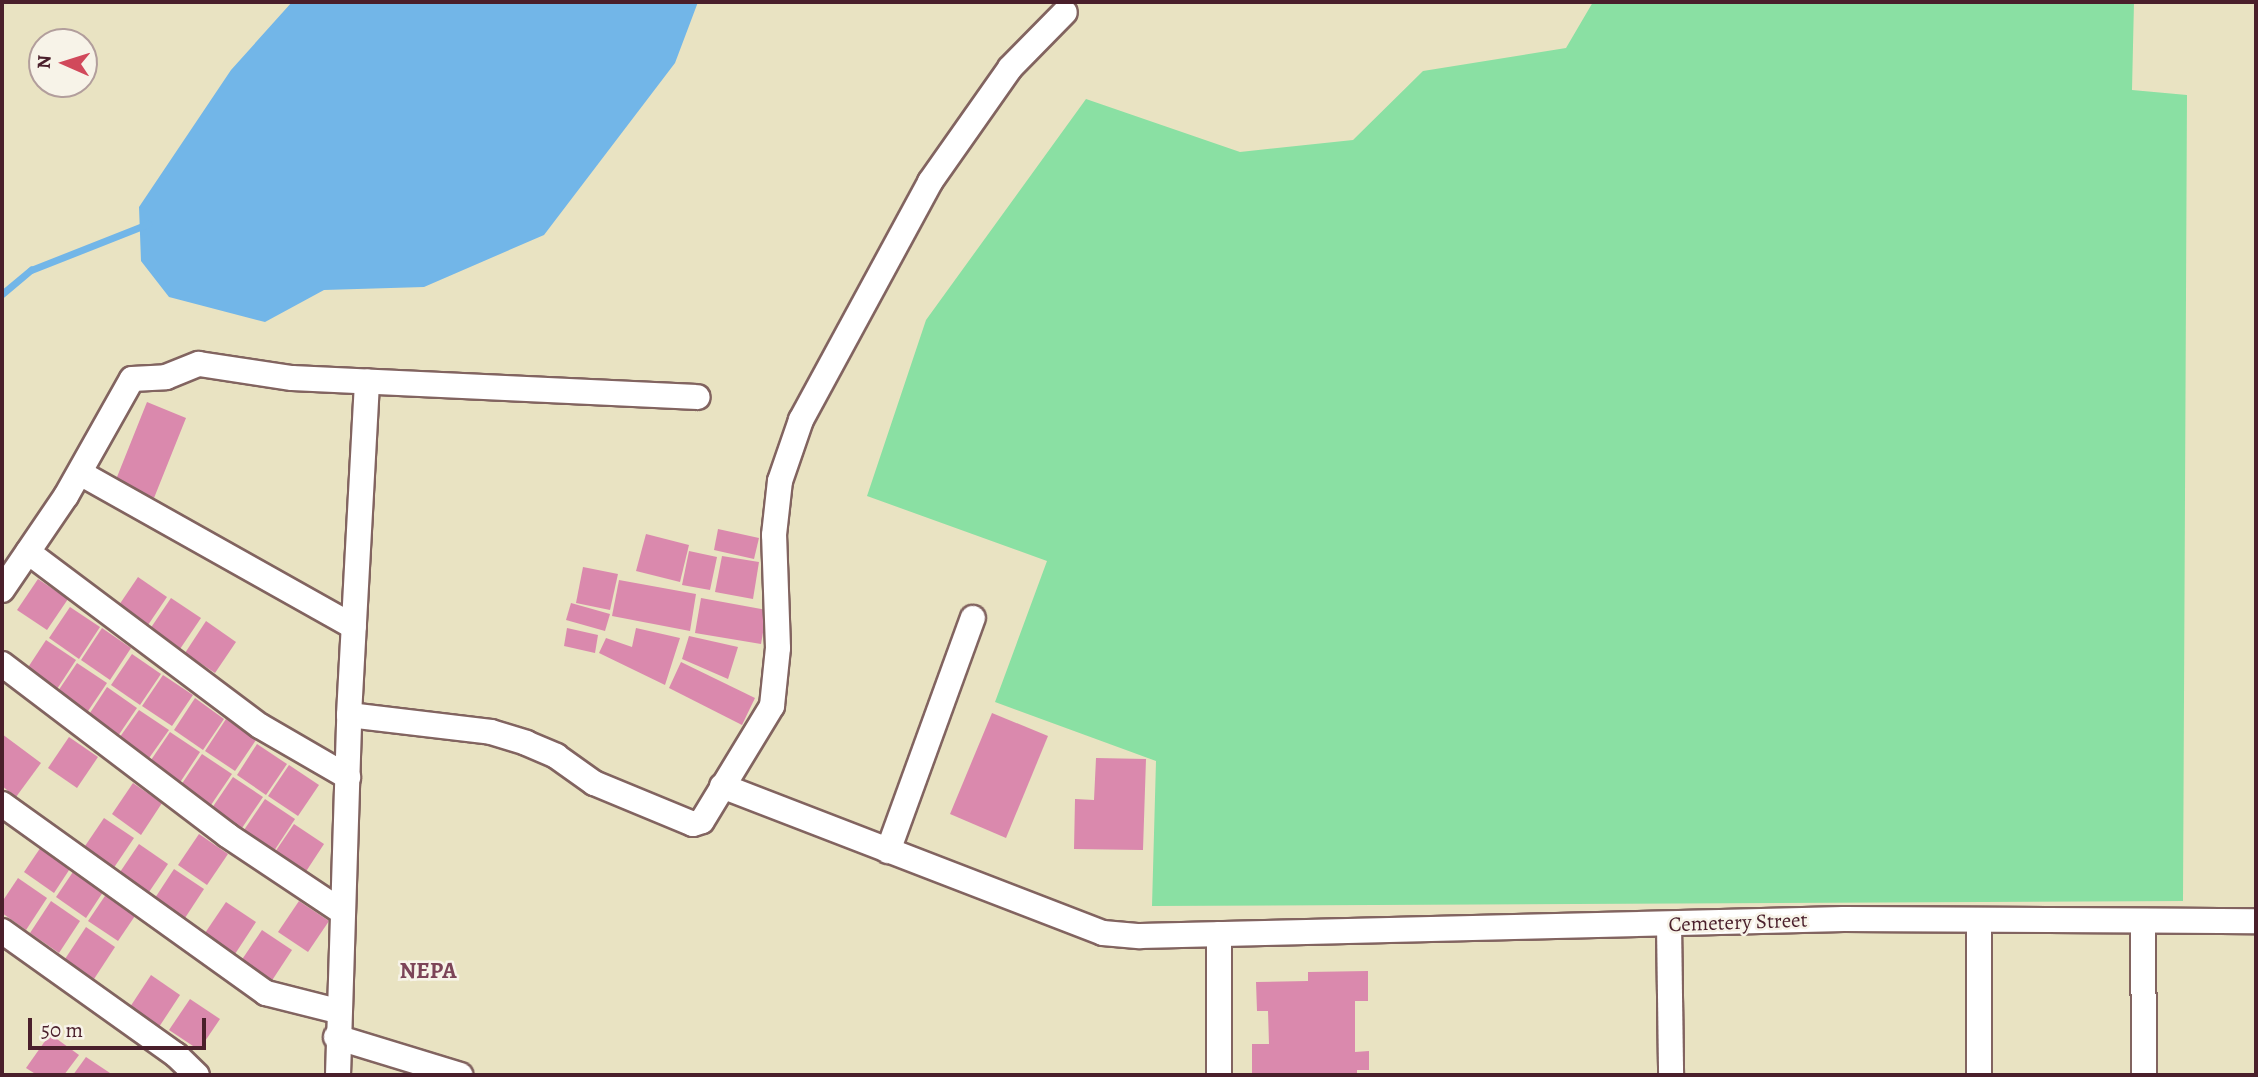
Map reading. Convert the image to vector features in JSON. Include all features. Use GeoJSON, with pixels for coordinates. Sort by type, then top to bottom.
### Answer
{"type":"FeatureCollection","features":[{"type":"Feature","properties":{"kind":"street"},"geometry":{"type":"LineString","coordinates":[[349,715],[464,728],[526,743],[556,756],[594,783],[694,824],[702,821],[772,706],[778,648],[774,535],[780,481],[801,420],[858,322],[894,242],[930,182],[1010,68],[1065,12]]}},
{"type":"Feature","properties":{"kind":"street"},"geometry":{"type":"LineString","coordinates":[[2,590],[80,472],[132,379],[166,377],[199,363],[292,378],[698,397]]}},
{"type":"Feature","properties":{"kind":"street"},"geometry":{"type":"LineString","coordinates":[[338,1075],[336,1037],[349,715],[367,382]]}},
{"type":"Feature","properties":{"kind":"street"},"geometry":{"type":"LineString","coordinates":[[80,472],[354,627]]}},
{"type":"Feature","properties":{"kind":"street"},"geometry":{"type":"LineString","coordinates":[[28,552],[260,726],[348,777]]}},
{"type":"Feature","properties":{"kind":"street"},"geometry":{"type":"LineString","coordinates":[[888,851],[973,618]]}},
{"type":"Feature","properties":{"kind":"street"},"geometry":{"type":"LineString","coordinates":[[2,664],[227,835],[341,911]]}},
{"type":"Feature","properties":{"kind":"street","name":"Cemetery Street"},"geometry":{"type":"LineString","coordinates":[[722,786],[1103,933],[1219,934],[1979,920],[2256,920]]}},
{"type":"Feature","properties":{"kind":"street"},"geometry":{"type":"LineString","coordinates":[[2,804],[266,993],[337,1011]]}},
{"type":"Feature","properties":{"kind":"street"},"geometry":{"type":"LineString","coordinates":[[1979,920],[1979,1075]]}},
{"type":"Feature","properties":{"kind":"street"},"geometry":{"type":"LineString","coordinates":[[2143,921],[2144,1075]]}},
{"type":"Feature","properties":{"kind":"street"},"geometry":{"type":"LineString","coordinates":[[1669,924],[1671,1075]]}},
{"type":"Feature","properties":{"kind":"street"},"geometry":{"type":"LineString","coordinates":[[2,931],[176,1055],[197,1075]]}},
{"type":"Feature","properties":{"kind":"street"},"geometry":{"type":"LineString","coordinates":[[1219,934],[1219,1075]]}},
{"type":"Feature","properties":{"kind":"street"},"geometry":{"type":"LineString","coordinates":[[336,1037],[460,1075]]}},
{"type":"Feature","properties":{"kind":"green space"},"geometry":{"type":"Polygon","coordinates":[[[1593,2],[2134,2],[2132,90],[2187,95],[2183,901],[1152,906],[1156,761],[995,702],[1047,561],[867,496],[926,320],[1086,99],[1240,152],[1353,140],[1423,71],[1566,48],[1593,2]]]}},
{"type":"Feature","properties":{"kind":"water"},"geometry":{"type":"Polygon","coordinates":[[[292,2],[698,2],[675,63],[544,235],[424,287],[324,290],[265,322],[169,297],[141,261],[139,207],[231,70],[292,2]]]}},
{"type":"Feature","properties":{"kind":"building"},"geometry":{"type":"Polygon","coordinates":[[[147,402],[186,418],[154,498],[115,482],[147,402]]]}},
{"type":"Feature","properties":{"kind":"building"},"geometry":{"type":"Polygon","coordinates":[[[718,529],[759,538],[754,559],[714,550],[718,529]]]}},
{"type":"Feature","properties":{"kind":"building"},"geometry":{"type":"Polygon","coordinates":[[[646,534],[689,545],[680,582],[636,571],[646,534]]]}},
{"type":"Feature","properties":{"kind":"building"},"geometry":{"type":"Polygon","coordinates":[[[689,551],[717,557],[710,590],[682,585],[689,551]]]}},
{"type":"Feature","properties":{"kind":"building"},"geometry":{"type":"Polygon","coordinates":[[[722,556],[759,562],[753,599],[715,592],[722,556]]]}},
{"type":"Feature","properties":{"kind":"building"},"geometry":{"type":"Polygon","coordinates":[[[583,567],[618,574],[610,610],[576,603],[583,567]]]}},
{"type":"Feature","properties":{"kind":"building"},"geometry":{"type":"Polygon","coordinates":[[[138,577],[167,597],[146,628],[117,608],[138,577]]]}},
{"type":"Feature","properties":{"kind":"building"},"geometry":{"type":"Polygon","coordinates":[[[38,579],[68,599],[47,630],[17,610],[38,579]]]}},
{"type":"Feature","properties":{"kind":"building"},"geometry":{"type":"Polygon","coordinates":[[[619,580],[696,594],[690,631],[612,616],[619,580]]]}},
{"type":"Feature","properties":{"kind":"building"},"geometry":{"type":"Polygon","coordinates":[[[171,598],[201,618],[180,649],[150,629],[171,598]]]}},
{"type":"Feature","properties":{"kind":"building"},"geometry":{"type":"Polygon","coordinates":[[[701,598],[767,610],[761,644],[695,633],[701,598]]]}},
{"type":"Feature","properties":{"kind":"building"},"geometry":{"type":"Polygon","coordinates":[[[571,603],[610,614],[605,631],[566,620],[571,603]]]}},
{"type":"Feature","properties":{"kind":"building"},"geometry":{"type":"Polygon","coordinates":[[[70,607],[100,627],[79,659],[49,638],[70,607]]]}},
{"type":"Feature","properties":{"kind":"building"},"geometry":{"type":"Polygon","coordinates":[[[206,621],[236,642],[215,673],[185,653],[206,621]]]}},
{"type":"Feature","properties":{"kind":"building"},"geometry":{"type":"Polygon","coordinates":[[[102,628],[131,648],[110,680],[81,660],[102,628]]]}},
{"type":"Feature","properties":{"kind":"building"},"geometry":{"type":"Polygon","coordinates":[[[567,628],[598,635],[595,653],[564,646],[567,628]]]}},
{"type":"Feature","properties":{"kind":"building"},"geometry":{"type":"Polygon","coordinates":[[[636,628],[680,638],[665,685],[599,653],[606,638],[632,647],[636,628]]]}},
{"type":"Feature","properties":{"kind":"building"},"geometry":{"type":"Polygon","coordinates":[[[689,636],[738,647],[728,679],[682,659],[689,636]]]}},
{"type":"Feature","properties":{"kind":"building"},"geometry":{"type":"Polygon","coordinates":[[[46,640],[76,660],[55,692],[25,672],[46,640]]]}},
{"type":"Feature","properties":{"kind":"building"},"geometry":{"type":"Polygon","coordinates":[[[132,654],[161,674],[140,705],[111,685],[132,654]]]}},
{"type":"Feature","properties":{"kind":"building"},"geometry":{"type":"Polygon","coordinates":[[[681,662],[755,698],[742,725],[669,688],[681,662]]]}},
{"type":"Feature","properties":{"kind":"building"},"geometry":{"type":"Polygon","coordinates":[[[77,663],[107,683],[86,714],[56,694],[77,663]]]}},
{"type":"Feature","properties":{"kind":"building"},"geometry":{"type":"Polygon","coordinates":[[[163,675],[193,695],[172,726],[142,706],[163,675]]]}},
{"type":"Feature","properties":{"kind":"building"},"geometry":{"type":"Polygon","coordinates":[[[107,687],[137,708],[116,739],[86,719],[107,687]]]}},
{"type":"Feature","properties":{"kind":"building"},"geometry":{"type":"Polygon","coordinates":[[[195,698],[224,719],[203,750],[174,730],[195,698]]]}},
{"type":"Feature","properties":{"kind":"building"},"geometry":{"type":"Polygon","coordinates":[[[139,710],[169,730],[147,761],[117,741],[139,710]]]}},
{"type":"Feature","properties":{"kind":"building"},"geometry":{"type":"Polygon","coordinates":[[[992,713],[1048,736],[1006,838],[950,814],[992,713]]]}},
{"type":"Feature","properties":{"kind":"building"},"geometry":{"type":"Polygon","coordinates":[[[226,719],[256,740],[235,771],[205,751],[226,719]]]}},
{"type":"Feature","properties":{"kind":"building"},"geometry":{"type":"Polygon","coordinates":[[[170,732],[200,752],[179,784],[149,763],[170,732]]]}},
{"type":"Feature","properties":{"kind":"building"},"geometry":{"type":"Polygon","coordinates":[[[2,734],[41,763],[16,797],[2,786],[2,734]]]}},
{"type":"Feature","properties":{"kind":"building"},"geometry":{"type":"Polygon","coordinates":[[[69,737],[98,757],[77,788],[48,768],[69,737]]]}},
{"type":"Feature","properties":{"kind":"building"},"geometry":{"type":"Polygon","coordinates":[[[257,744],[287,764],[266,795],[237,775],[257,744]]]}},
{"type":"Feature","properties":{"kind":"building"},"geometry":{"type":"Polygon","coordinates":[[[202,754],[232,774],[211,805],[181,785],[202,754]]]}},
{"type":"Feature","properties":{"kind":"building"},"geometry":{"type":"Polygon","coordinates":[[[1096,758],[1146,759],[1143,850],[1074,849],[1075,799],[1094,800],[1096,758]]]}},
{"type":"Feature","properties":{"kind":"building"},"geometry":{"type":"Polygon","coordinates":[[[289,765],[319,785],[298,816],[268,796],[289,765]]]}},
{"type":"Feature","properties":{"kind":"building"},"geometry":{"type":"Polygon","coordinates":[[[233,777],[263,797],[242,828],[212,808],[233,777]]]}},
{"type":"Feature","properties":{"kind":"building"},"geometry":{"type":"Polygon","coordinates":[[[133,783],[162,803],[141,835],[112,814],[133,783]]]}},
{"type":"Feature","properties":{"kind":"building"},"geometry":{"type":"Polygon","coordinates":[[[265,799],[295,819],[274,851],[244,830],[265,799]]]}},
{"type":"Feature","properties":{"kind":"building"},"geometry":{"type":"Polygon","coordinates":[[[104,818],[134,838],[113,869],[83,849],[104,818]]]}},
{"type":"Feature","properties":{"kind":"building"},"geometry":{"type":"Polygon","coordinates":[[[294,824],[324,844],[303,876],[273,855],[294,824]]]}},
{"type":"Feature","properties":{"kind":"building"},"geometry":{"type":"Polygon","coordinates":[[[199,834],[228,854],[207,885],[178,865],[199,834]]]}},
{"type":"Feature","properties":{"kind":"building"},"geometry":{"type":"Polygon","coordinates":[[[45,841],[75,861],[54,893],[24,872],[45,841]]]}},
{"type":"Feature","properties":{"kind":"building"},"geometry":{"type":"Polygon","coordinates":[[[139,844],[168,864],[147,895],[118,875],[139,844]]]}},
{"type":"Feature","properties":{"kind":"building"},"geometry":{"type":"Polygon","coordinates":[[[77,866],[107,886],[86,918],[56,897],[77,866]]]}},
{"type":"Feature","properties":{"kind":"building"},"geometry":{"type":"Polygon","coordinates":[[[174,869],[204,889],[183,921],[153,901],[174,869]]]}},
{"type":"Feature","properties":{"kind":"building"},"geometry":{"type":"Polygon","coordinates":[[[18,878],[47,898],[26,930],[2,913],[2,902],[18,878]]]}},
{"type":"Feature","properties":{"kind":"building"},"geometry":{"type":"Polygon","coordinates":[[[109,890],[139,910],[118,941],[88,921],[109,890]]]}},
{"type":"Feature","properties":{"kind":"building"},"geometry":{"type":"Polygon","coordinates":[[[51,901],[80,921],[59,953],[30,933],[51,901]]]}},
{"type":"Feature","properties":{"kind":"building"},"geometry":{"type":"Polygon","coordinates":[[[299,901],[329,921],[308,952],[278,932],[299,901]]]}},
{"type":"Feature","properties":{"kind":"building"},"geometry":{"type":"Polygon","coordinates":[[[226,902],[256,922],[235,954],[205,933],[226,902]]]}},
{"type":"Feature","properties":{"kind":"building"},"geometry":{"type":"Polygon","coordinates":[[[86,927],[115,947],[94,979],[65,959],[86,927]]]}},
{"type":"Feature","properties":{"kind":"building"},"geometry":{"type":"Polygon","coordinates":[[[262,930],[292,950],[271,982],[241,961],[262,930]]]}},
{"type":"Feature","properties":{"kind":"building"},"geometry":{"type":"Polygon","coordinates":[[[1368,971],[1368,1001],[1355,1001],[1355,1052],[1369,1051],[1369,1070],[1357,1070],[1357,1075],[1252,1075],[1252,1044],[1269,1044],[1268,1011],[1257,1011],[1256,982],[1308,981],[1308,972],[1368,971]]]}},
{"type":"Feature","properties":{"kind":"building"},"geometry":{"type":"Polygon","coordinates":[[[151,975],[180,995],[159,1027],[130,1007],[151,975]]]}},
{"type":"Feature","properties":{"kind":"building"},"geometry":{"type":"Polygon","coordinates":[[[190,999],[220,1019],[199,1050],[169,1030],[190,999]]]}},
{"type":"Feature","properties":{"kind":"building"},"geometry":{"type":"Polygon","coordinates":[[[50,1034],[79,1055],[64,1075],[37,1075],[26,1068],[50,1034]]]}},
{"type":"Feature","properties":{"kind":"building"},"geometry":{"type":"Polygon","coordinates":[[[86,1057],[113,1075],[73,1075],[86,1057]]]}},
{"type":"Feature","properties":{"kind":"waterway"},"geometry":{"type":"LineString","coordinates":[[2,294],[31,270],[148,224]]}},
{"type":"Feature","properties":{"kind":"district","name":"NEPA"},"geometry":{"type":"Point","coordinates":[428,971]}}]}
